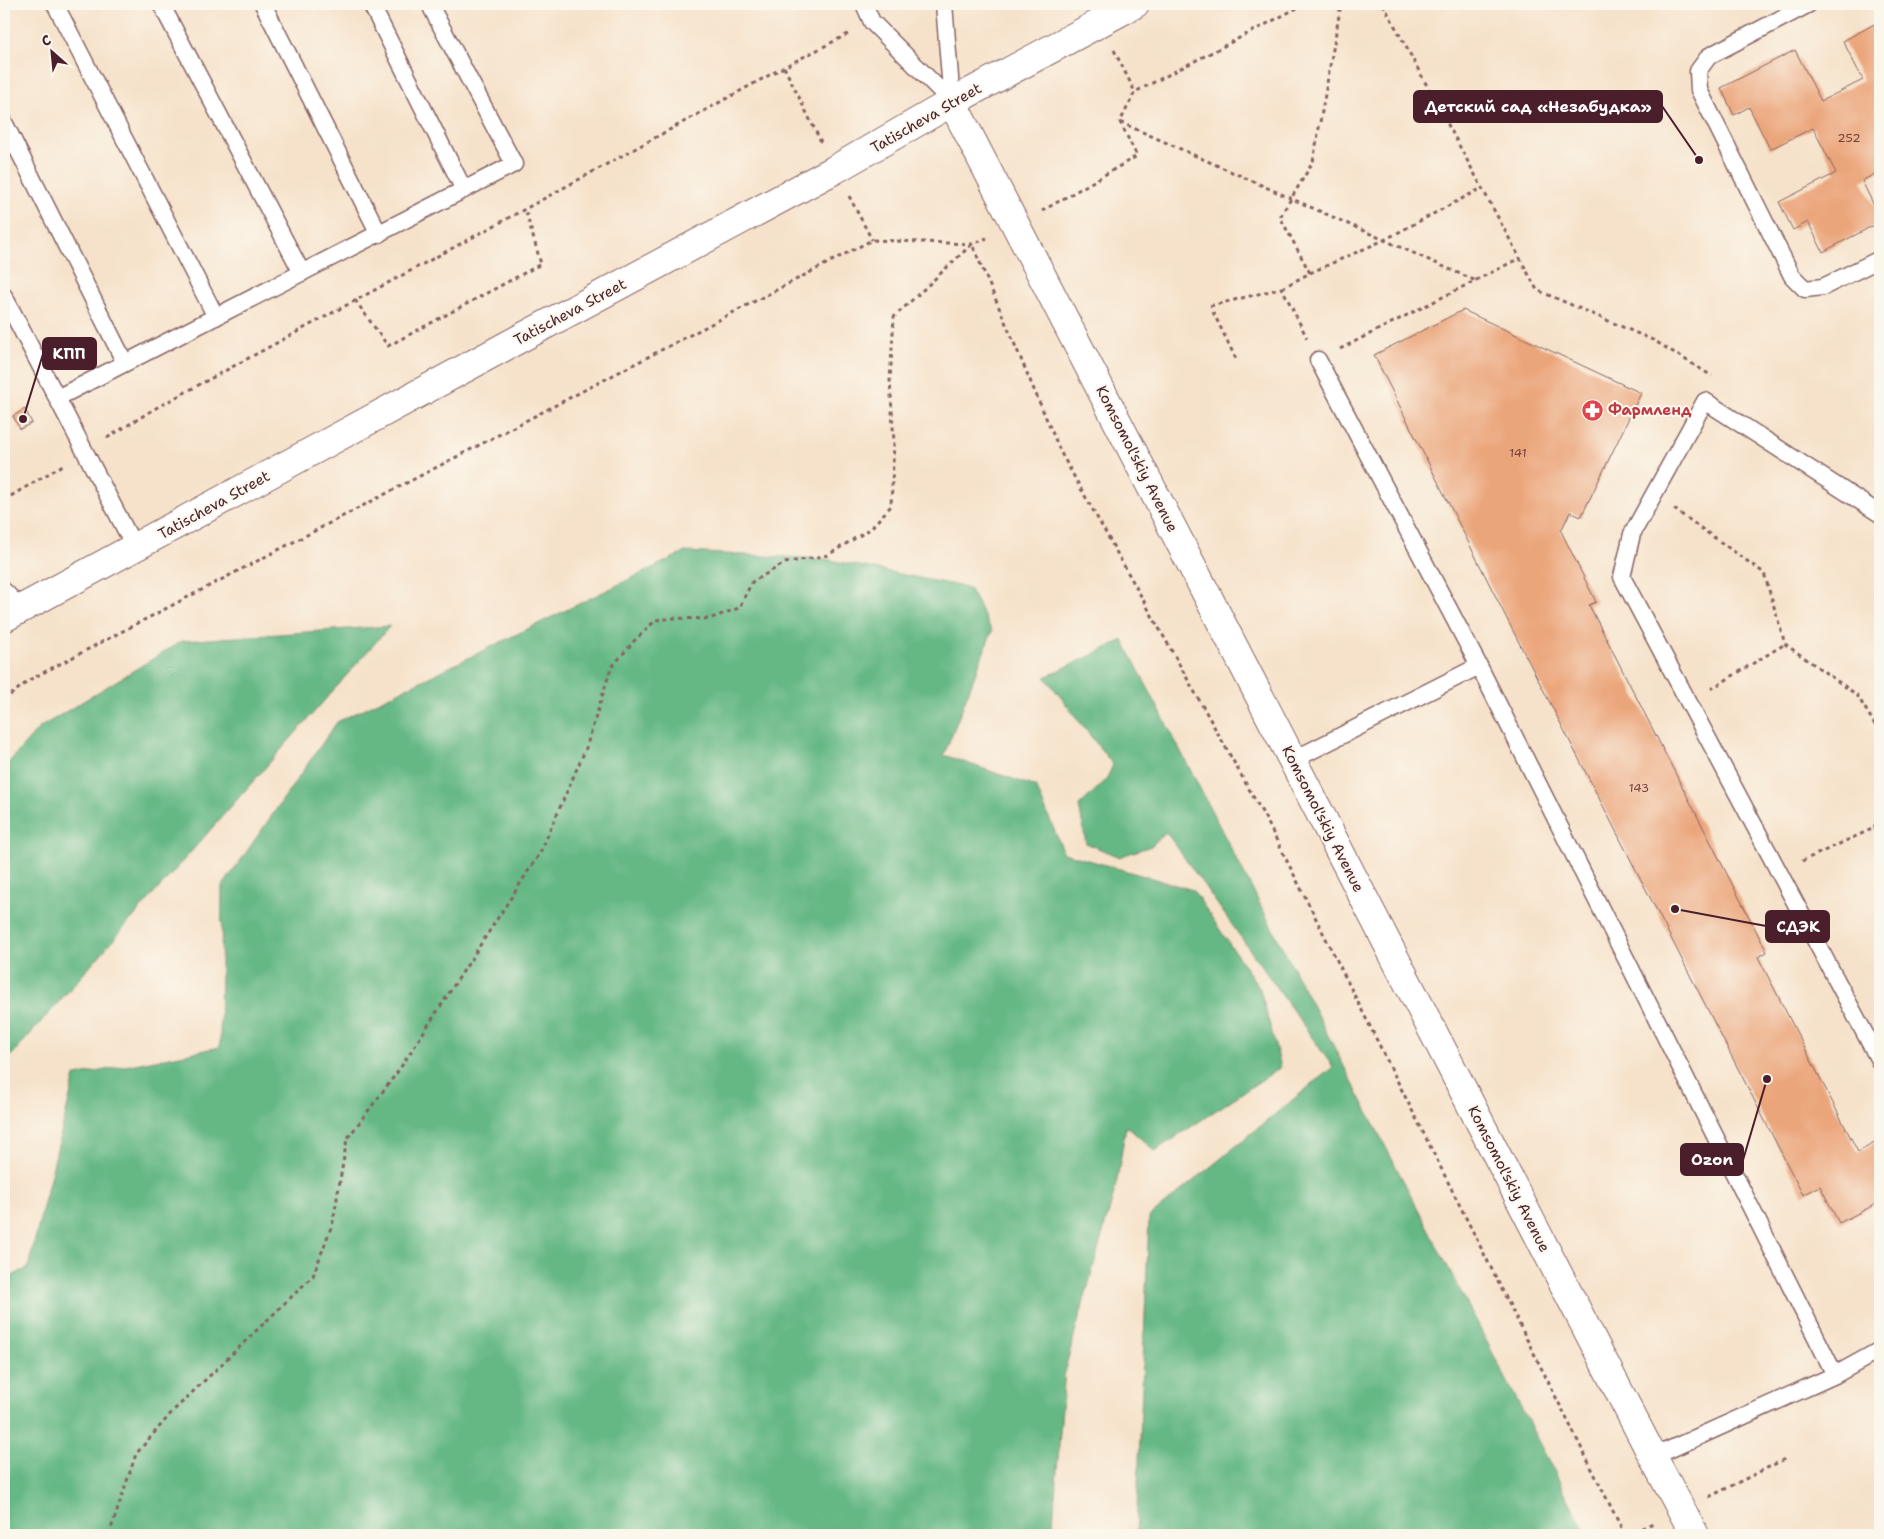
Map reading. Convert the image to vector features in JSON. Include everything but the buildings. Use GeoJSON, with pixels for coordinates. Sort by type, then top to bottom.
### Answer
{"type":"FeatureCollection","features":[{"type":"Feature","properties":{"kind":"street","name":"Tatischeva Street"},"geometry":{"type":"LineString","coordinates":[[10,606],[135,548],[834,170],[952,102],[1135,4]]}},
{"type":"Feature","properties":{"kind":"street","name":"Komsomol'skiy Avenue"},"geometry":{"type":"LineString","coordinates":[[952,102],[1695,1535]]}},
{"type":"Feature","properties":{"kind":"lane"},"geometry":{"type":"LineString","coordinates":[[56,4],[216,317]]}},
{"type":"Feature","properties":{"kind":"lane"},"geometry":{"type":"LineString","coordinates":[[161,4],[302,273]]}},
{"type":"Feature","properties":{"kind":"lane"},"geometry":{"type":"LineString","coordinates":[[263,4],[379,234]]}},
{"type":"Feature","properties":{"kind":"lane"},"geometry":{"type":"LineString","coordinates":[[371,4],[464,190]]}},
{"type":"Feature","properties":{"kind":"lane"},"geometry":{"type":"LineString","coordinates":[[864,4],[872,22],[952,102]]}},
{"type":"Feature","properties":{"kind":"lane"},"geometry":{"type":"LineString","coordinates":[[944,4],[952,102]]}},
{"type":"Feature","properties":{"kind":"lane"},"geometry":{"type":"LineString","coordinates":[[1809,4],[1709,56],[1698,71],[1699,90],[1792,276],[1805,289],[1823,287],[1880,259]]}},
{"type":"Feature","properties":{"kind":"lane"},"geometry":{"type":"LineString","coordinates":[[57,398],[514,164],[432,9]]}},
{"type":"Feature","properties":{"kind":"lane"},"geometry":{"type":"LineString","coordinates":[[4,122],[125,363]]}},
{"type":"Feature","properties":{"kind":"lane"},"geometry":{"type":"LineString","coordinates":[[4,296],[135,548]]}},
{"type":"Feature","properties":{"kind":"lane"},"geometry":{"type":"LineString","coordinates":[[1318,360],[1479,666],[1834,1375]]}},
{"type":"Feature","properties":{"kind":"lane"},"geometry":{"type":"LineString","coordinates":[[1880,514],[1705,400],[1632,534],[1622,577],[1880,1062]]}},
{"type":"Feature","properties":{"kind":"lane"},"geometry":{"type":"LineString","coordinates":[[1293,760],[1479,666]]}},
{"type":"Feature","properties":{"kind":"lane"},"geometry":{"type":"LineString","coordinates":[[1653,1457],[1834,1375],[1880,1350]]}},
{"type":"Feature","properties":{"kind":"path"},"geometry":{"type":"LineString","coordinates":[[4,500],[156,408],[784,67],[906,4]]}},
{"type":"Feature","properties":{"kind":"path"},"geometry":{"type":"LineString","coordinates":[[1120,122],[1135,92],[1304,4]]}},
{"type":"Feature","properties":{"kind":"path"},"geometry":{"type":"LineString","coordinates":[[1310,273],[1280,217],[1313,162],[1341,4]]}},
{"type":"Feature","properties":{"kind":"path"},"geometry":{"type":"LineString","coordinates":[[1384,4],[1537,290],[1655,341],[1717,379],[1705,400]]}},
{"type":"Feature","properties":{"kind":"path"},"geometry":{"type":"LineString","coordinates":[[1120,122],[1476,281]]}},
{"type":"Feature","properties":{"kind":"path"},"geometry":{"type":"LineString","coordinates":[[109,1535],[136,1454],[173,1411],[313,1276],[333,1222],[347,1139],[399,1070],[540,853],[586,748],[611,668],[634,641],[656,620],[674,618],[709,619],[739,608],[752,582],[785,563],[828,555],[870,529],[890,506],[894,442],[890,380],[894,317],[972,244],[1016,226],[1137,156],[1120,122]]}},
{"type":"Feature","properties":{"kind":"path"},"geometry":{"type":"LineString","coordinates":[[1210,306],[1282,288],[1310,273],[1384,240],[1482,188]]}},
{"type":"Feature","properties":{"kind":"path"},"geometry":{"type":"LineString","coordinates":[[355,300],[388,346],[445,316],[541,264],[525,209]]}},
{"type":"Feature","properties":{"kind":"path"},"geometry":{"type":"LineString","coordinates":[[4,700],[31,679],[872,240],[972,244]]}},
{"type":"Feature","properties":{"kind":"path"},"geometry":{"type":"LineString","coordinates":[[972,244],[1060,453],[1268,823],[1625,1535]]}},
{"type":"Feature","properties":{"kind":"path"},"geometry":{"type":"LineString","coordinates":[[1282,288],[1318,360],[1520,258]]}},
{"type":"Feature","properties":{"kind":"path"},"geometry":{"type":"LineString","coordinates":[[1213,312],[1236,359]]}},
{"type":"Feature","properties":{"kind":"path"},"geometry":{"type":"LineString","coordinates":[[1653,494],[1764,573],[1785,644],[1857,695],[1880,733]]}},
{"type":"Feature","properties":{"kind":"path"},"geometry":{"type":"LineString","coordinates":[[1689,703],[1785,644]]}},
{"type":"Feature","properties":{"kind":"path"},"geometry":{"type":"LineString","coordinates":[[1779,871],[1874,828],[1880,814]]}},
{"type":"Feature","properties":{"kind":"path"},"geometry":{"type":"LineString","coordinates":[[1874,828],[1880,832]]}},
{"type":"Feature","properties":{"kind":"green space"},"geometry":{"type":"Polygon","coordinates":[[[685,552],[825,559],[969,588],[992,631],[944,755],[1036,787],[1064,853],[1193,890],[1260,989],[1281,1067],[1155,1151],[1126,1126],[1116,1186],[1065,1369],[1052,1535],[4,1535],[4,1280],[28,1268],[75,1076],[220,1047],[222,887],[337,722],[685,552]]]}},
{"type":"Feature","properties":{"kind":"green space"},"geometry":{"type":"Polygon","coordinates":[[[390,626],[4,1064],[4,768],[39,728],[182,641],[390,626]]]}},
{"type":"Feature","properties":{"kind":"green space"},"geometry":{"type":"Polygon","coordinates":[[[1123,640],[1587,1535],[1136,1535],[1149,1217],[1333,1067],[1166,832],[1151,846],[1119,857],[1086,843],[1079,806],[1106,780],[1113,765],[1045,677],[1123,640]]]}},
{"type":"Feature","properties":{"kind":"place","name":"Детский сад «Незабудка»"},"geometry":{"type":"Point","coordinates":[1699,160]}},
{"type":"Feature","properties":{"kind":"place","name":"Фармленд"},"geometry":{"type":"Point","coordinates":[1592,410]}},
{"type":"Feature","properties":{"kind":"place","name":"КПП"},"geometry":{"type":"Point","coordinates":[23,419]}},
{"type":"Feature","properties":{"kind":"place","name":"СДЭК"},"geometry":{"type":"Point","coordinates":[1675,909]}},
{"type":"Feature","properties":{"kind":"place","name":"Ozon"},"geometry":{"type":"Point","coordinates":[1767,1079]}}]}
